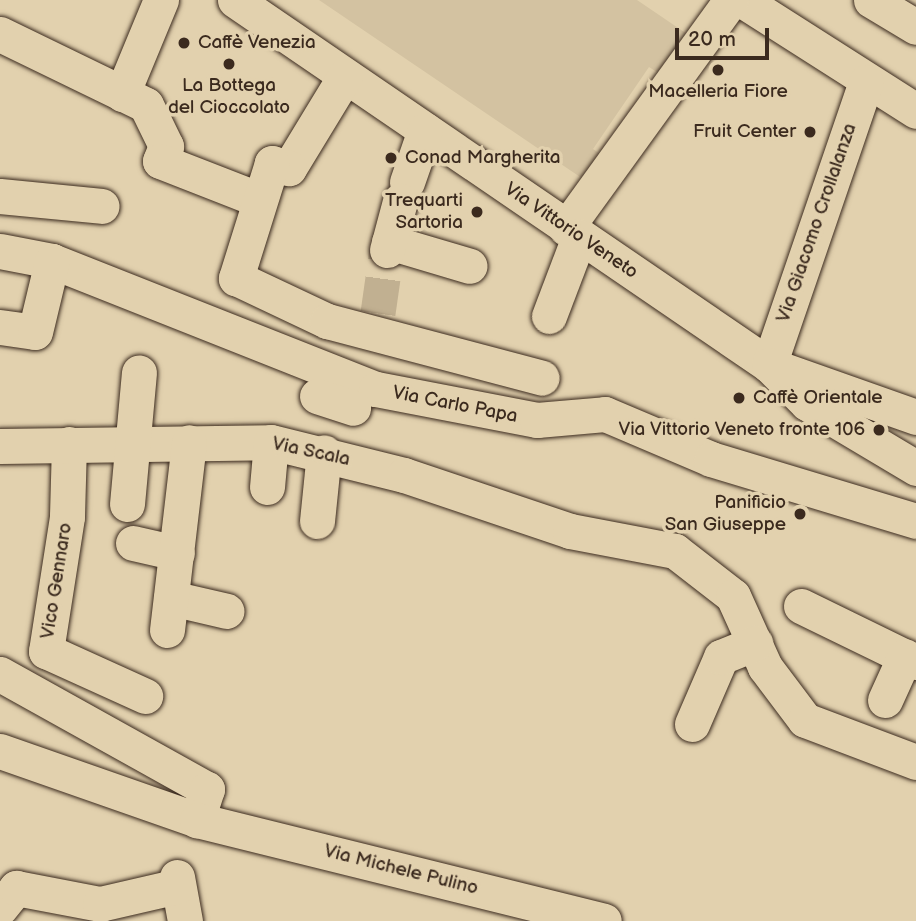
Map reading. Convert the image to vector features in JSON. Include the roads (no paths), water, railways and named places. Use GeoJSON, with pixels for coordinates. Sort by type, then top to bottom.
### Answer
{"type":"FeatureCollection","features":[{"type":"Feature","properties":{"kind":"street"},"geometry":{"type":"LineString","coordinates":[[122,94],[161,0]]}},
{"type":"Feature","properties":{"kind":"street"},"geometry":{"type":"LineString","coordinates":[[871,0],[916,27]]}},
{"type":"Feature","properties":{"kind":"street"},"geometry":{"type":"LineString","coordinates":[[548,316],[572,232],[745,1],[866,82],[916,111]]}},
{"type":"Feature","properties":{"kind":"street","name":"Via Vittorio Veneto"},"geometry":{"type":"LineString","coordinates":[[243,2],[345,76],[769,365],[807,404],[916,468]]}},
{"type":"Feature","properties":{"kind":"street"},"geometry":{"type":"LineString","coordinates":[[0,34],[146,105],[166,146],[160,161],[260,200]]}},
{"type":"Feature","properties":{"kind":"street"},"geometry":{"type":"LineString","coordinates":[[345,76],[289,167],[272,163],[236,278],[327,321],[542,378]]}},
{"type":"Feature","properties":{"kind":"street","name":"Via Giacomo Crollalanza"},"geometry":{"type":"LineString","coordinates":[[769,365],[866,82]]}},
{"type":"Feature","properties":{"kind":"street"},"geometry":{"type":"LineString","coordinates":[[425,131],[388,246],[470,266]]}},
{"type":"Feature","properties":{"kind":"street"},"geometry":{"type":"LineString","coordinates":[[0,196],[102,206]]}},
{"type":"Feature","properties":{"kind":"street","name":"Via Carlo Papa"},"geometry":{"type":"LineString","coordinates":[[0,251],[52,261],[376,389],[537,420],[605,414],[711,459],[903,516]]}},
{"type":"Feature","properties":{"kind":"street"},"geometry":{"type":"LineString","coordinates":[[0,327],[35,332],[52,261]]}},
{"type":"Feature","properties":{"kind":"street","name":"Via Vittorio Veneto"},"geometry":{"type":"LineString","coordinates":[[769,365],[916,417]]}},
{"type":"Feature","properties":{"kind":"street"},"geometry":{"type":"LineString","coordinates":[[127,504],[139,373]]}},
{"type":"Feature","properties":{"kind":"street"},"geometry":{"type":"LineString","coordinates":[[317,396],[353,408]]}},
{"type":"Feature","properties":{"kind":"street"},"geometry":{"type":"LineString","coordinates":[[188,442],[169,614],[227,611]]}},
{"type":"Feature","properties":{"kind":"street"},"geometry":{"type":"LineString","coordinates":[[267,487],[271,442]]}},
{"type":"Feature","properties":{"kind":"street","name":"Via Scala"},"geometry":{"type":"LineString","coordinates":[[0,446],[271,442],[324,452],[570,531],[675,551],[733,596],[755,643],[805,720],[905,757]]}},
{"type":"Feature","properties":{"kind":"street","name":"Vico Gennaro"},"geometry":{"type":"LineString","coordinates":[[69,444],[67,517],[46,651],[145,696]]}},
{"type":"Feature","properties":{"kind":"street"},"geometry":{"type":"LineString","coordinates":[[317,522],[324,452]]}},
{"type":"Feature","properties":{"kind":"street"},"geometry":{"type":"LineString","coordinates":[[133,543],[177,552]]}},
{"type":"Feature","properties":{"kind":"street"},"geometry":{"type":"LineString","coordinates":[[800,606],[910,659],[885,700]]}},
{"type":"Feature","properties":{"kind":"street"},"geometry":{"type":"LineString","coordinates":[[692,724],[722,657],[755,643]]}},
{"type":"Feature","properties":{"kind":"street"},"geometry":{"type":"LineString","coordinates":[[0,674],[207,789],[197,820]]}},
{"type":"Feature","properties":{"kind":"street","name":"Via Michele Pulino"},"geometry":{"type":"LineString","coordinates":[[0,751],[197,820],[554,915],[604,921]]}},
{"type":"Feature","properties":{"kind":"street"},"geometry":{"type":"LineString","coordinates":[[0,908],[16,888],[100,904],[177,881],[185,921]]}},
{"type":"Feature","properties":{"kind":"tunnel"},"geometry":{"type":"LineString","coordinates":[[378,313],[387,250]]}},
{"type":"Feature","properties":{"kind":"place","name":"Caffè Venezia"},"geometry":{"type":"Point","coordinates":[184,43]}},
{"type":"Feature","properties":{"kind":"place","name":"La Bottega del Cioccolato"},"geometry":{"type":"Point","coordinates":[229,64]}},
{"type":"Feature","properties":{"kind":"place","name":"Macelleria Fiore"},"geometry":{"type":"Point","coordinates":[718,70]}},
{"type":"Feature","properties":{"kind":"place","name":"Fruit Center"},"geometry":{"type":"Point","coordinates":[810,132]}},
{"type":"Feature","properties":{"kind":"place","name":"Conad Margherita"},"geometry":{"type":"Point","coordinates":[391,158]}},
{"type":"Feature","properties":{"kind":"place","name":"Trequarti Sartoria"},"geometry":{"type":"Point","coordinates":[477,212]}},
{"type":"Feature","properties":{"kind":"place","name":"Caffè Orientale"},"geometry":{"type":"Point","coordinates":[739,398]}},
{"type":"Feature","properties":{"kind":"place","name":"Via Vittorio Veneto fronte 106"},"geometry":{"type":"Point","coordinates":[879,430]}},
{"type":"Feature","properties":{"kind":"place","name":"Panificio San Giuseppe"},"geometry":{"type":"Point","coordinates":[800,514]}}]}
